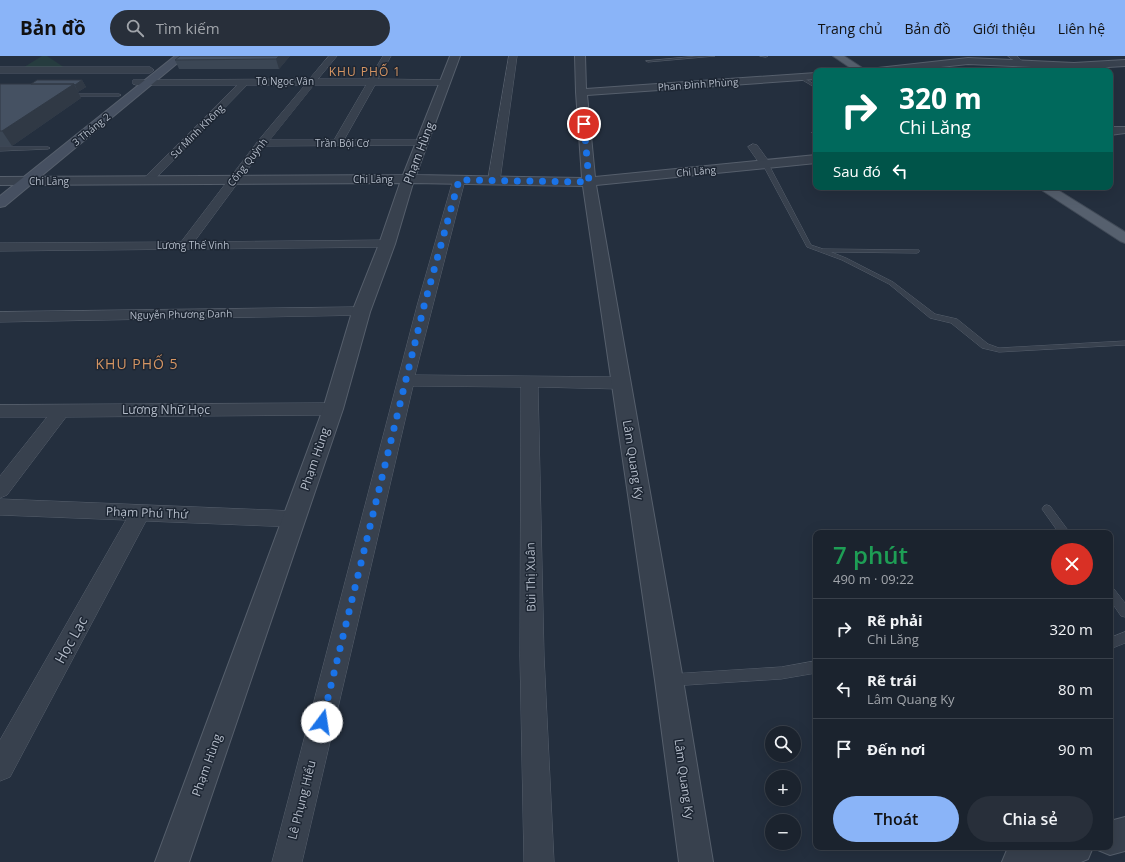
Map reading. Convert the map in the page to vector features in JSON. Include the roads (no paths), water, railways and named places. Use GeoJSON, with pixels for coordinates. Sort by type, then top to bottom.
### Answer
{"type":"FeatureCollection","features":[{"type":"Feature","properties":{"kind":"main road","name":"3 Tháng 2"},"geometry":{"type":"LineString","coordinates":[[36,158],[168,56]]}},
{"type":"Feature","properties":{"kind":"main road","name":"3 Tháng 2"},"geometry":{"type":"LineString","coordinates":[[0,203],[181,56]]}},
{"type":"Feature","properties":{"kind":"main road"},"geometry":{"type":"LineString","coordinates":[[838,56],[857,68]]}},
{"type":"Feature","properties":{"kind":"main road"},"geometry":{"type":"LineString","coordinates":[[2,183],[24,167]]}},
{"type":"Feature","properties":{"kind":"main road"},"geometry":{"type":"LineString","coordinates":[[1049,190],[1124,237]]}},
{"type":"Feature","properties":{"kind":"street","name":"Cống Quỳnh"},"geometry":{"type":"LineString","coordinates":[[185,245],[232,180],[333,56]]}},
{"type":"Feature","properties":{"kind":"street"},"geometry":{"type":"LineString","coordinates":[[337,143],[387,56]]}},
{"type":"Feature","properties":{"kind":"street","name":"Phạm Hùng"},"geometry":{"type":"LineString","coordinates":[[172,862],[333,409],[361,312],[387,244],[408,179],[455,56]]}},
{"type":"Feature","properties":{"kind":"street"},"geometry":{"type":"LineString","coordinates":[[494,180],[513,56]]}},
{"type":"Feature","properties":{"kind":"street","name":"Lâm Quang Ky"},"geometry":{"type":"LineString","coordinates":[[580,56],[581,92],[589,182],[610,307],[620,383],[669,680],[696,862]]}},
{"type":"Feature","properties":{"kind":"street"},"geometry":{"type":"LineString","coordinates":[[1012,56],[1020,63]]}},
{"type":"Feature","properties":{"kind":"street"},"geometry":{"type":"LineString","coordinates":[[17,70],[36,59]]}},
{"type":"Feature","properties":{"kind":"street"},"geometry":{"type":"LineString","coordinates":[[73,61],[84,70]]}},
{"type":"Feature","properties":{"kind":"street"},"geometry":{"type":"LineString","coordinates":[[908,68],[968,62],[1066,66],[1125,63]]}},
{"type":"Feature","properties":{"kind":"street"},"geometry":{"type":"LineString","coordinates":[[0,70],[150,70]]}},
{"type":"Feature","properties":{"kind":"street","name":"Phan Đình Phùng"},"geometry":{"type":"LineString","coordinates":[[581,92],[813,76]]}},
{"type":"Feature","properties":{"kind":"street","name":"Sư Minh Không"},"geometry":{"type":"LineString","coordinates":[[147,181],[246,81]]}},
{"type":"Feature","properties":{"kind":"street","name":"Tô Ngọc Vân"},"geometry":{"type":"LineString","coordinates":[[136,82],[446,82]]}},
{"type":"Feature","properties":{"kind":"street"},"geometry":{"type":"LineString","coordinates":[[1113,131],[1125,130]]}},
{"type":"Feature","properties":{"kind":"street","name":"Trần Bội Cơ"},"geometry":{"type":"LineString","coordinates":[[262,143],[422,143]]}},
{"type":"Feature","properties":{"kind":"street"},"geometry":{"type":"LineString","coordinates":[[753,147],[766,165]]}},
{"type":"Feature","properties":{"kind":"street","name":"Chi Lăng"},"geometry":{"type":"LineString","coordinates":[[2,183],[408,179],[589,182],[813,159]]}},
{"type":"Feature","properties":{"kind":"street","name":"Lê Phụng Hiểu"},"geometry":{"type":"LineString","coordinates":[[287,862],[406,380],[459,180]]}},
{"type":"Feature","properties":{"kind":"street","name":"Lương Thế Vinh"},"geometry":{"type":"LineString","coordinates":[[0,246],[387,244]]}},
{"type":"Feature","properties":{"kind":"street","name":"Nguyễn Phương Danh"},"geometry":{"type":"LineString","coordinates":[[0,317],[361,312]]}},
{"type":"Feature","properties":{"kind":"street"},"geometry":{"type":"LineString","coordinates":[[406,380],[529,383],[620,383]]}},
{"type":"Feature","properties":{"kind":"street","name":"Bùi Thị Xuân"},"geometry":{"type":"LineString","coordinates":[[529,383],[532,656],[539,862]]}},
{"type":"Feature","properties":{"kind":"street","name":"Lương Nhữ Học"},"geometry":{"type":"LineString","coordinates":[[0,411],[333,409]]}},
{"type":"Feature","properties":{"kind":"street"},"geometry":{"type":"LineString","coordinates":[[0,490],[60,411]]}},
{"type":"Feature","properties":{"kind":"street","name":"Phạm Phú Thứ"},"geometry":{"type":"LineString","coordinates":[[0,507],[294,519]]}},
{"type":"Feature","properties":{"kind":"street","name":"Học Lạc"},"geometry":{"type":"LineString","coordinates":[[0,767],[141,512]]}},
{"type":"Feature","properties":{"kind":"street"},"geometry":{"type":"LineString","coordinates":[[1113,837],[1125,834]]}},
{"type":"Feature","properties":{"kind":"street"},"geometry":{"type":"LineString","coordinates":[[1019,862],[1065,850]]}},
{"type":"Feature","properties":{"kind":"lane"},"geometry":{"type":"LineString","coordinates":[[648,62],[713,56]]}},
{"type":"Feature","properties":{"kind":"lane"},"geometry":{"type":"LineString","coordinates":[[1066,66],[1071,68]]}},
{"type":"Feature","properties":{"kind":"lane"},"geometry":{"type":"LineString","coordinates":[[800,77],[813,85]]}},
{"type":"Feature","properties":{"kind":"lane"},"geometry":{"type":"LineString","coordinates":[[64,95],[119,95]]}},
{"type":"Feature","properties":{"kind":"lane"},"geometry":{"type":"LineString","coordinates":[[0,149],[48,148]]}},
{"type":"Feature","properties":{"kind":"lane"},"geometry":{"type":"LineString","coordinates":[[766,165],[809,246],[844,259],[891,283],[933,316],[954,321],[985,346],[999,350],[1125,343]]}},
{"type":"Feature","properties":{"kind":"lane"},"geometry":{"type":"LineString","coordinates":[[818,250],[917,251]]}},
{"type":"Feature","properties":{"kind":"lane"},"geometry":{"type":"LineString","coordinates":[[1047,509],[1063,530]]}},
{"type":"Feature","properties":{"kind":"lane"},"geometry":{"type":"LineString","coordinates":[[1113,596],[1125,612]]}},
{"type":"Feature","properties":{"kind":"lane"},"geometry":{"type":"LineString","coordinates":[[1113,643],[1125,637]]}},
{"type":"Feature","properties":{"kind":"lane"},"geometry":{"type":"LineString","coordinates":[[669,680],[781,673],[813,668]]}},
{"type":"Feature","properties":{"kind":"district","name":"KHU PHỐ 1"},"geometry":{"type":"Point","coordinates":[365,72]}},
{"type":"Feature","properties":{"kind":"district","name":"KHU PHỐ 5"},"geometry":{"type":"Point","coordinates":[137,364]}}]}
